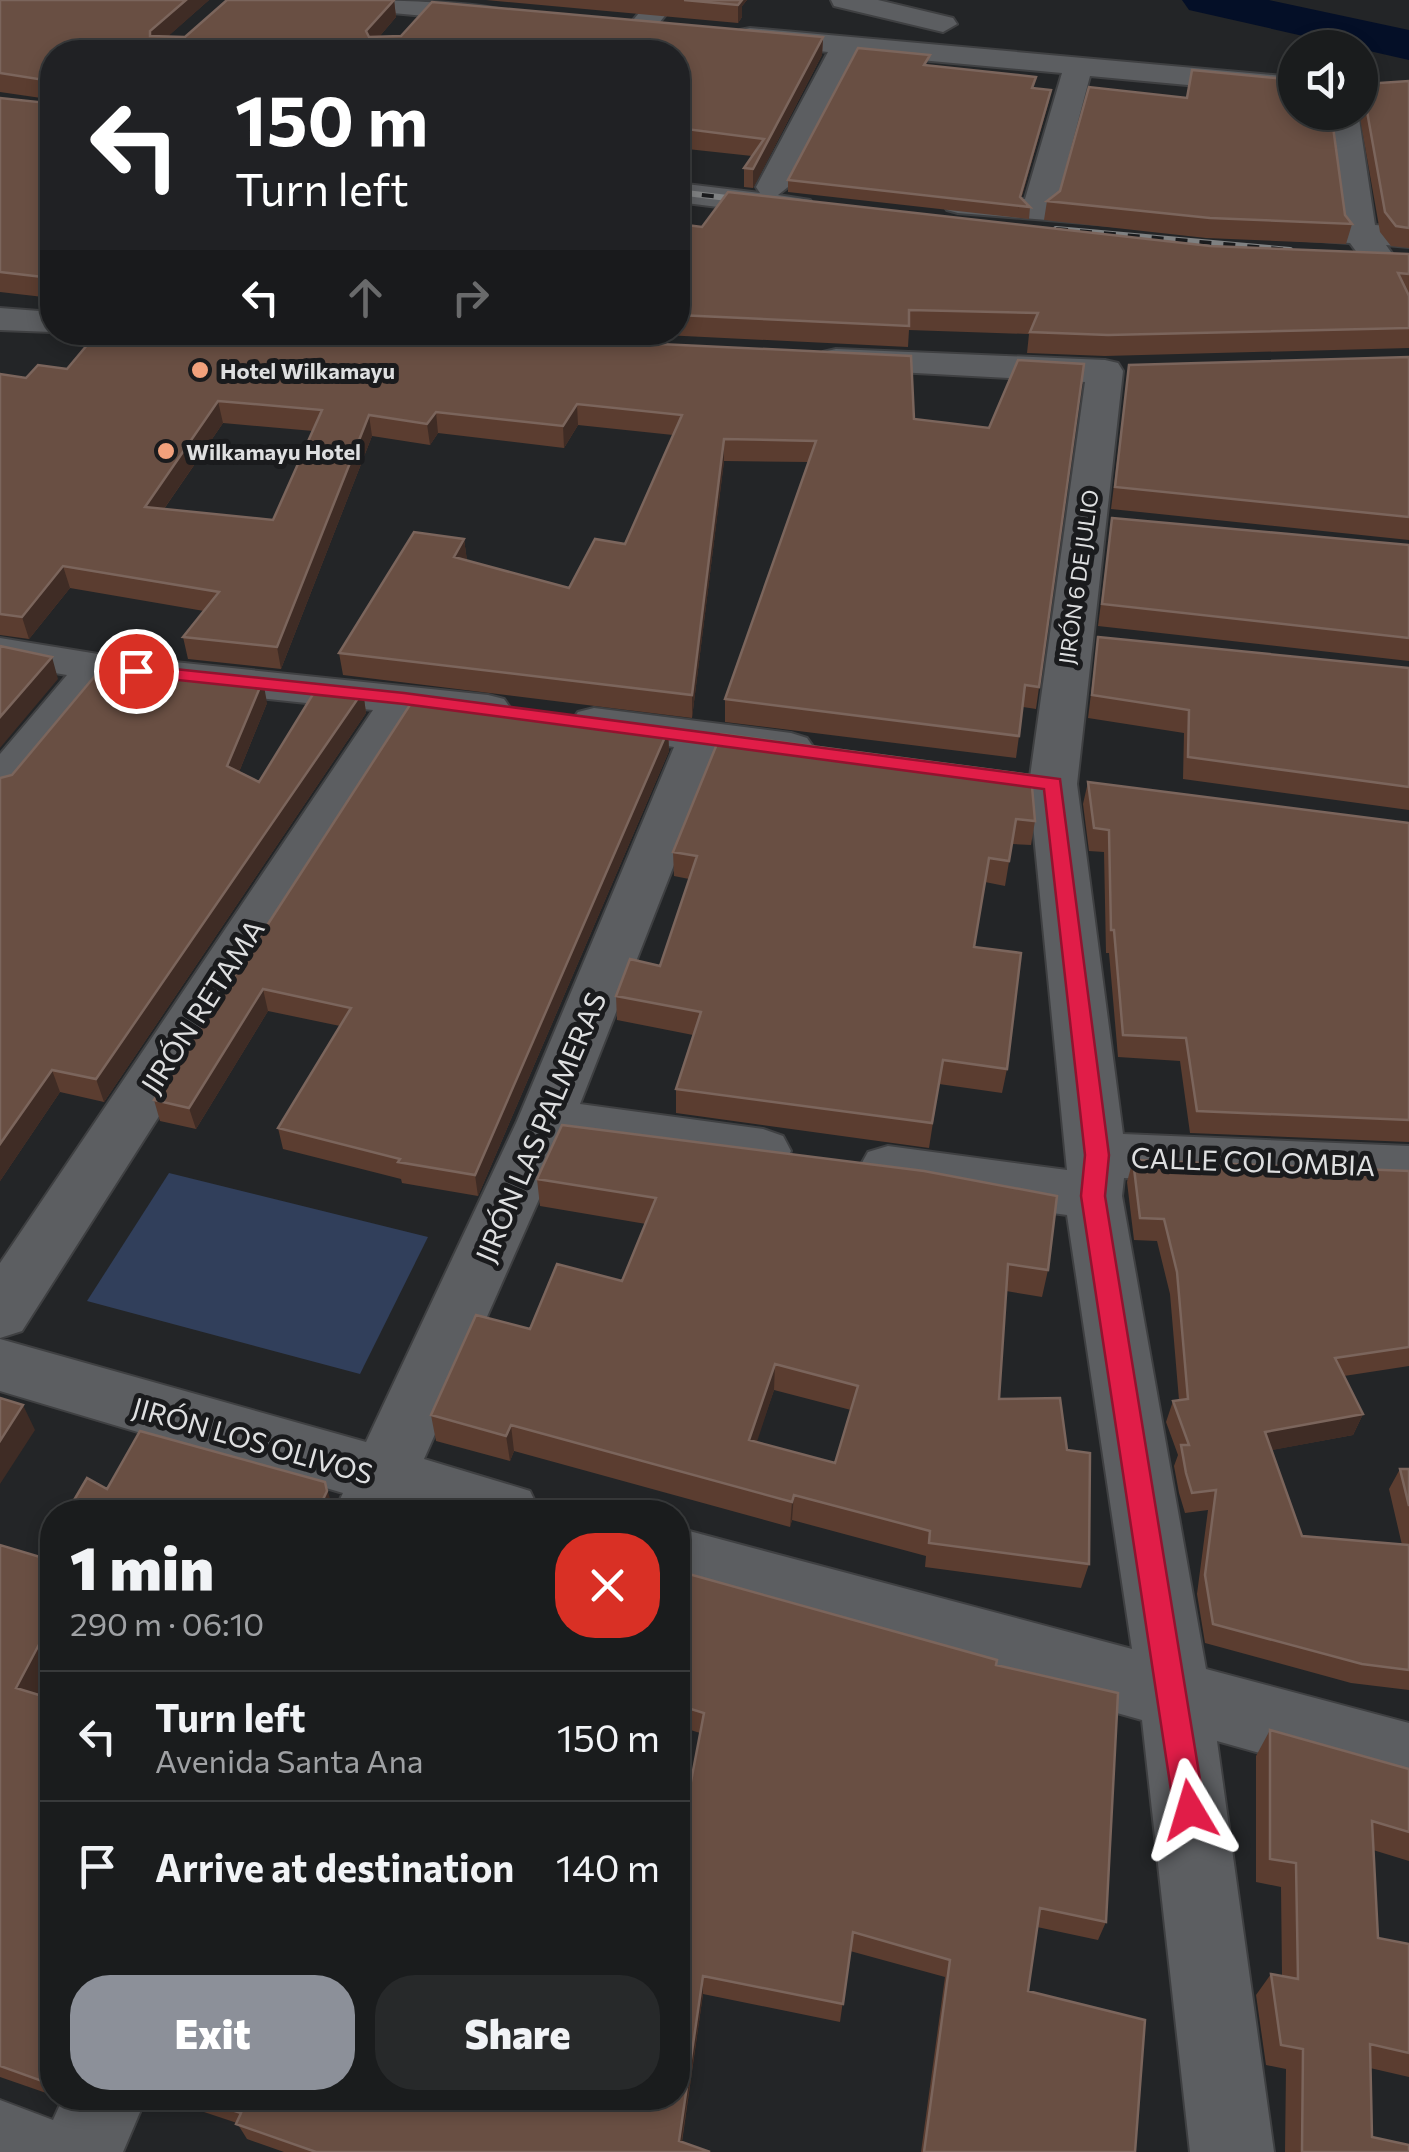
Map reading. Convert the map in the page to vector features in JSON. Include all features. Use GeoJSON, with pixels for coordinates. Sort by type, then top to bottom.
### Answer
{"type":"FeatureCollection","features":[{"type":"Feature","properties":{"kind":"street"},"geometry":{"type":"LineString","coordinates":[[339,0],[428,4],[523,17]]}},
{"type":"Feature","properties":{"kind":"street"},"geometry":{"type":"LineString","coordinates":[[630,40],[665,0]]}},
{"type":"Feature","properties":{"kind":"street"},"geometry":{"type":"LineString","coordinates":[[844,0],[1056,51],[1078,66]]}},
{"type":"Feature","properties":{"kind":"street"},"geometry":{"type":"LineString","coordinates":[[398,38],[428,4]]}},
{"type":"Feature","properties":{"kind":"street"},"geometry":{"type":"LineString","coordinates":[[601,25],[678,31]]}},
{"type":"Feature","properties":{"kind":"street"},"geometry":{"type":"LineString","coordinates":[[716,34],[847,42],[1278,84]]}},
{"type":"Feature","properties":{"kind":"street"},"geometry":{"type":"LineString","coordinates":[[772,188],[847,42]]}},
{"type":"Feature","properties":{"kind":"street"},"geometry":{"type":"LineString","coordinates":[[1038,210],[1078,66]]}},
{"type":"Feature","properties":{"kind":"street"},"geometry":{"type":"LineString","coordinates":[[1349,130],[1383,252]]}},
{"type":"Feature","properties":{"kind":"street"},"geometry":{"type":"LineString","coordinates":[[690,178],[772,188],[834,202],[690,194]]}},
{"type":"Feature","properties":{"kind":"street"},"geometry":{"type":"LineString","coordinates":[[1038,210],[1143,232],[931,212],[1038,210]]}},
{"type":"Feature","properties":{"kind":"street"},"geometry":{"type":"LineString","coordinates":[[1255,240],[1383,252],[1409,237]]}},
{"type":"Feature","properties":{"kind":"street"},"geometry":{"type":"LineString","coordinates":[[3,322],[40,322]]}},
{"type":"Feature","properties":{"kind":"street","name":"JIRÓN 6 DE JULIO"},"geometry":{"type":"LineString","coordinates":[[792,358],[1124,371],[1087,642],[1053,784],[1095,1175],[1175,1696],[1232,2152]]}},
{"type":"Feature","properties":{"kind":"street"},"geometry":{"type":"LineString","coordinates":[[0,650],[98,667],[404,698],[838,754]]}},
{"type":"Feature","properties":{"kind":"street"},"geometry":{"type":"LineString","coordinates":[[0,784],[98,667]]}},
{"type":"Feature","properties":{"kind":"street","name":"JIRÓN RETAMA"},"geometry":{"type":"LineString","coordinates":[[0,1312],[404,698]]}},
{"type":"Feature","properties":{"kind":"street","name":"JIRÓN LAS PALMERAS"},"geometry":{"type":"LineString","coordinates":[[375,1496],[545,1122],[702,736]]}},
{"type":"Feature","properties":{"kind":"street","name":"CALLE COLOMBIA"},"geometry":{"type":"LineString","coordinates":[[545,1122],[829,1160],[1095,1175],[1409,1168]]}},
{"type":"Feature","properties":{"kind":"street","name":"JIRÓN LOS OLIVOS"},"geometry":{"type":"LineString","coordinates":[[0,1365],[375,1496],[408,1500]]}},
{"type":"Feature","properties":{"kind":"street"},"geometry":{"type":"LineString","coordinates":[[690,1563],[1409,1758]]}},
{"type":"Feature","properties":{"kind":"street"},"geometry":{"type":"LineString","coordinates":[[80,2152],[99,2110]]}},
{"type":"Feature","properties":{"kind":"street"},"geometry":{"type":"LineString","coordinates":[[0,2141],[31,2152]]}},
{"type":"Feature","properties":{"kind":"shaded area"},"geometry":{"type":"Polygon","coordinates":[[[169,1173],[428,1237],[360,1374],[87,1301],[169,1173]]]}},
{"type":"Feature","properties":{"kind":"building"},"geometry":{"type":"Polygon","coordinates":[[[0,0],[186,0],[150,31],[150,36],[185,37],[227,0],[394,0],[366,31],[369,37],[401,36],[432,2],[823,37],[753,169],[744,168],[764,139],[690,130],[690,40],[40,40],[40,79],[0,73],[0,0]]]}},
{"type":"Feature","properties":{"kind":"building"},"geometry":{"type":"Polygon","coordinates":[[[684,0],[742,0],[738,5],[684,0]]]}},
{"type":"Feature","properties":{"kind":"building"},"geometry":{"type":"Polygon","coordinates":[[[858,48],[930,55],[924,65],[1036,77],[1032,88],[1051,90],[1020,197],[1030,207],[788,180],[858,48]]]}},
{"type":"Feature","properties":{"kind":"building"},"geometry":{"type":"Polygon","coordinates":[[[1192,70],[1278,78],[1278,130],[1333,130],[1345,215],[1352,224],[1210,218],[1047,201],[1060,191],[1089,87],[1187,98],[1192,70]]]}},
{"type":"Feature","properties":{"kind":"building"},"geometry":{"type":"Polygon","coordinates":[[[1409,81],[1409,228],[1396,226],[1385,212],[1370,130],[1378,130],[1378,83],[1409,81]]]}},
{"type":"Feature","properties":{"kind":"building"},"geometry":{"type":"Polygon","coordinates":[[[0,98],[40,102],[40,277],[0,272],[0,98]]]}},
{"type":"Feature","properties":{"kind":"building"},"geometry":{"type":"Polygon","coordinates":[[[728,192],[1210,246],[1409,254],[1409,274],[1398,273],[1409,296],[1409,328],[1108,335],[1030,332],[1038,313],[909,310],[909,326],[690,316],[690,226],[702,227],[728,192]]]}},
{"type":"Feature","properties":{"kind":"building"},"geometry":{"type":"Polygon","coordinates":[[[87,345],[682,345],[911,356],[914,419],[989,428],[1018,360],[1084,364],[1039,687],[1025,685],[1019,736],[725,699],[816,441],[724,439],[692,695],[339,653],[414,532],[464,539],[454,557],[569,588],[595,539],[625,544],[682,415],[577,404],[563,426],[436,412],[427,424],[369,415],[277,647],[183,637],[219,592],[63,566],[22,617],[0,614],[0,374],[26,378],[38,365],[67,369],[87,345]],[[218,401],[145,507],[273,520],[322,410],[218,401]]]}},
{"type":"Feature","properties":{"kind":"building"},"geometry":{"type":"Polygon","coordinates":[[[1409,357],[1409,517],[1115,487],[1129,365],[1409,357]]]}},
{"type":"Feature","properties":{"kind":"building"},"geometry":{"type":"Polygon","coordinates":[[[1112,518],[1409,545],[1409,638],[1102,604],[1112,518]]]}},
{"type":"Feature","properties":{"kind":"building"},"geometry":{"type":"Polygon","coordinates":[[[1098,637],[1409,668],[1409,787],[1188,757],[1189,710],[1092,695],[1098,637]]]}},
{"type":"Feature","properties":{"kind":"building"},"geometry":{"type":"Polygon","coordinates":[[[0,646],[52,657],[0,717],[0,646]]]}},
{"type":"Feature","properties":{"kind":"building"},"geometry":{"type":"Polygon","coordinates":[[[104,665],[263,680],[227,766],[259,782],[318,686],[363,691],[96,1079],[52,1070],[0,1144],[0,778],[12,775],[104,665]]]}},
{"type":"Feature","properties":{"kind":"building"},"geometry":{"type":"Polygon","coordinates":[[[415,697],[668,730],[475,1175],[398,1162],[400,1159],[278,1128],[351,1008],[263,989],[189,1108],[154,1100],[415,697]]]}},
{"type":"Feature","properties":{"kind":"building"},"geometry":{"type":"Polygon","coordinates":[[[721,734],[1031,775],[1035,821],[1016,819],[1009,861],[989,858],[974,947],[1021,953],[1007,1069],[943,1060],[932,1123],[676,1089],[701,1012],[616,996],[630,959],[660,966],[697,856],[673,852],[721,734]]]}},
{"type":"Feature","properties":{"kind":"building"},"geometry":{"type":"Polygon","coordinates":[[[1088,782],[1409,823],[1409,1120],[1197,1111],[1186,1038],[1123,1035],[1111,930],[1109,830],[1094,828],[1088,782]]]}},
{"type":"Feature","properties":{"kind":"building"},"geometry":{"type":"Polygon","coordinates":[[[562,1125],[924,1171],[1057,1196],[1048,1270],[1008,1264],[999,1399],[1060,1398],[1067,1450],[1090,1453],[1089,1564],[929,1543],[930,1531],[794,1495],[792,1502],[511,1425],[506,1436],[431,1415],[476,1315],[530,1329],[557,1264],[622,1281],[656,1198],[537,1179],[562,1125]],[[775,1364],[749,1440],[835,1463],[858,1386],[775,1364]]]}},
{"type":"Feature","properties":{"kind":"building"},"geometry":{"type":"Polygon","coordinates":[[[1133,1160],[1409,1171],[1409,1347],[1335,1358],[1363,1414],[1265,1432],[1302,1536],[1409,1545],[1409,1670],[1362,1664],[1213,1624],[1205,1575],[1216,1490],[1192,1493],[1186,1473],[1181,1445],[1189,1445],[1173,1401],[1188,1399],[1177,1272],[1164,1219],[1140,1218],[1133,1160]]]}},
{"type":"Feature","properties":{"kind":"building"},"geometry":{"type":"Polygon","coordinates":[[[0,1398],[23,1405],[0,1441],[0,1398]]]}},
{"type":"Feature","properties":{"kind":"building"},"geometry":{"type":"Polygon","coordinates":[[[140,1431],[325,1482],[327,1491],[323,1500],[74,1500],[87,1478],[107,1489],[140,1431]]]}},
{"type":"Feature","properties":{"kind":"building"},"geometry":{"type":"Polygon","coordinates":[[[1400,1469],[1409,1469],[1409,1506],[1400,1469]]]}},
{"type":"Feature","properties":{"kind":"building"},"geometry":{"type":"Polygon","coordinates":[[[0,1545],[40,1557],[40,1643],[16,1688],[40,1695],[40,2080],[0,2066],[0,1545]]]}},
{"type":"Feature","properties":{"kind":"building"},"geometry":{"type":"Polygon","coordinates":[[[690,1574],[997,1660],[996,1665],[1118,1693],[1106,1922],[1040,1908],[1028,1991],[1145,2020],[1135,2152],[924,2152],[950,1960],[853,1932],[843,2004],[703,1976],[690,2065],[690,1787],[704,1713],[690,1709],[690,1574]]]}},
{"type":"Feature","properties":{"kind":"building"},"geometry":{"type":"Polygon","coordinates":[[[1270,1730],[1409,1769],[1409,1832],[1372,1821],[1378,1938],[1409,1944],[1409,2053],[1370,2044],[1372,2137],[1409,2145],[1409,2152],[1302,2152],[1303,2049],[1281,2045],[1271,1974],[1298,1979],[1296,1863],[1270,1859],[1270,1730]]]}},
{"type":"Feature","properties":{"kind":"building"},"geometry":{"type":"Polygon","coordinates":[[[232,2110],[684,2110],[679,2141],[710,2152],[316,2152],[236,2124],[241,2113],[232,2110]]]}},
{"type":"Feature","properties":{"kind":"waterway"},"geometry":{"type":"LineString","coordinates":[[1205,0],[1409,45]]}},
{"type":"Feature","properties":{"kind":"railway"},"geometry":{"type":"LineString","coordinates":[[690,193],[752,201]]}},
{"type":"Feature","properties":{"kind":"railway"},"geometry":{"type":"LineString","coordinates":[[1056,229],[1290,250]]}},
{"type":"Feature","properties":{"kind":"place","name":"Hotel Wilkamayu"},"geometry":{"type":"Point","coordinates":[200,370]}},
{"type":"Feature","properties":{"kind":"place","name":"Wilkamayu Hotel"},"geometry":{"type":"Point","coordinates":[166,451]}},
{"type":"Feature","properties":{"kind":"route"},"geometry":{"type":"LineString","coordinates":[[136,671],[404,698],[1053,784],[1097,1155],[1093,1196],[1190,1810]]}}]}
